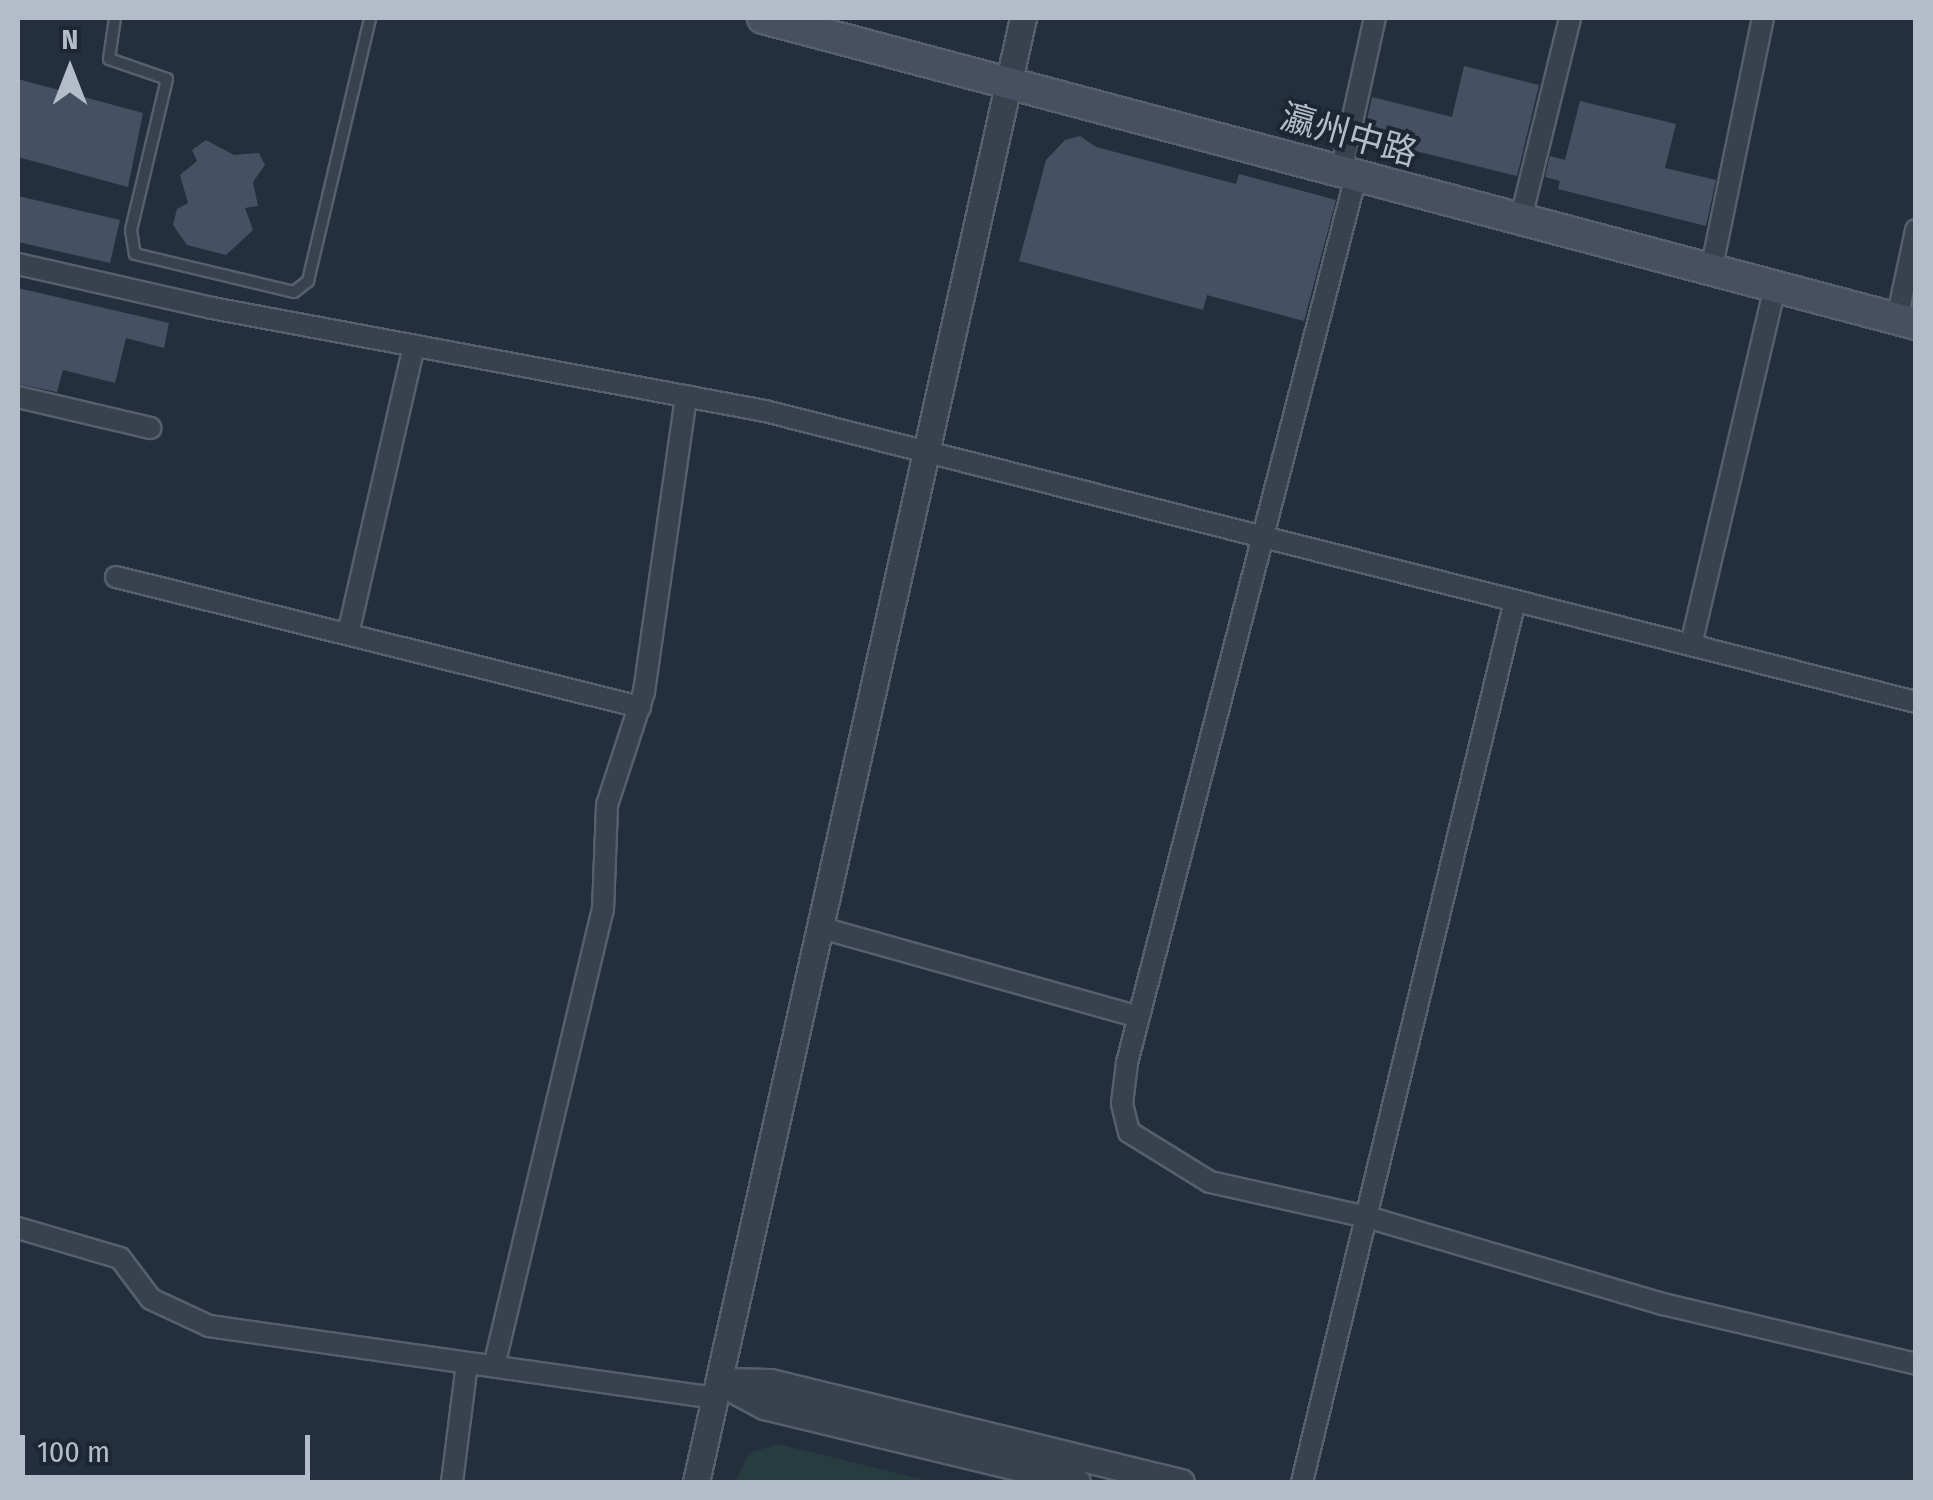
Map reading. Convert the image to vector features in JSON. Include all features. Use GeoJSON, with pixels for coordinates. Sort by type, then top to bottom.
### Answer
{"type":"FeatureCollection","features":[{"type":"Feature","properties":{"kind":"main road","name":"瀛州中路"},"geometry":{"type":"LineString","coordinates":[[763,18],[1009,79],[1520,222],[1906,322]]}},
{"type":"Feature","properties":{"kind":"street"},"geometry":{"type":"LineString","coordinates":[[696,1482],[1023,18]]}},
{"type":"Feature","properties":{"kind":"street"},"geometry":{"type":"LineString","coordinates":[[1375,18],[1348,174],[1262,537],[1139,1017],[1122,1104],[1129,1132],[1210,1182],[1367,1216],[1663,1304],[1916,1364]]}},
{"type":"Feature","properties":{"kind":"street"},"geometry":{"type":"LineString","coordinates":[[1520,222],[1570,18]]}},
{"type":"Feature","properties":{"kind":"street"},"geometry":{"type":"LineString","coordinates":[[1710,271],[1764,18]]}},
{"type":"Feature","properties":{"kind":"street"},"geometry":{"type":"LineString","coordinates":[[1906,322],[1916,230]]}},
{"type":"Feature","properties":{"kind":"street"},"geometry":{"type":"LineString","coordinates":[[18,264],[686,396],[1916,702]]}},
{"type":"Feature","properties":{"kind":"street"},"geometry":{"type":"LineString","coordinates":[[1691,645],[1775,288]]}},
{"type":"Feature","properties":{"kind":"street"},"geometry":{"type":"LineString","coordinates":[[348,634],[414,345]]}},
{"type":"Feature","properties":{"kind":"street"},"geometry":{"type":"LineString","coordinates":[[494,1366],[603,910],[612,780],[640,708],[686,396]]}},
{"type":"Feature","properties":{"kind":"street"},"geometry":{"type":"LineString","coordinates":[[18,397],[150,428]]}},
{"type":"Feature","properties":{"kind":"street"},"geometry":{"type":"LineString","coordinates":[[116,576],[640,708]]}},
{"type":"Feature","properties":{"kind":"street"},"geometry":{"type":"LineString","coordinates":[[1302,1482],[1515,601]]}},
{"type":"Feature","properties":{"kind":"street"},"geometry":{"type":"LineString","coordinates":[[822,928],[1139,1017]]}},
{"type":"Feature","properties":{"kind":"street"},"geometry":{"type":"LineString","coordinates":[[18,1228],[120,1258],[151,1298],[210,1326],[468,1364],[717,1390],[764,1406],[1076,1482]]}},
{"type":"Feature","properties":{"kind":"street"},"geometry":{"type":"LineString","coordinates":[[452,1482],[468,1364]]}},
{"type":"Feature","properties":{"kind":"street"},"geometry":{"type":"LineString","coordinates":[[717,1390],[770,1382],[1181,1482]]}},
{"type":"Feature","properties":{"kind":"lane"},"geometry":{"type":"LineString","coordinates":[[115,18],[109,59],[167,78],[131,230],[135,254],[294,292],[308,281],[366,18]]}},
{"type":"Feature","properties":{"kind":"green space"},"geometry":{"type":"Polygon","coordinates":[[[778,1444],[933,1482],[735,1482],[749,1453],[778,1444]]]}},
{"type":"Feature","properties":{"kind":"building"},"geometry":{"type":"Polygon","coordinates":[[[1464,66],[1539,85],[1517,176],[1363,138],[1372,97],[1452,117],[1464,66]]]}},
{"type":"Feature","properties":{"kind":"building"},"geometry":{"type":"Polygon","coordinates":[[[18,79],[143,113],[128,187],[18,157],[18,79]]]}},
{"type":"Feature","properties":{"kind":"building"},"geometry":{"type":"Polygon","coordinates":[[[1580,101],[1676,124],[1665,168],[1716,180],[1706,226],[1558,189],[1560,181],[1545,177],[1550,156],[1565,160],[1580,101]]]}},
{"type":"Feature","properties":{"kind":"building"},"geometry":{"type":"Polygon","coordinates":[[[1080,136],[1096,147],[1236,184],[1239,174],[1336,200],[1304,321],[1207,295],[1203,310],[1019,261],[1046,160],[1065,140],[1080,136]]]}},
{"type":"Feature","properties":{"kind":"building"},"geometry":{"type":"Polygon","coordinates":[[[206,140],[234,155],[259,153],[265,165],[253,182],[258,206],[245,208],[253,230],[226,255],[187,245],[173,225],[177,209],[188,203],[180,175],[197,161],[192,150],[206,140]]]}},
{"type":"Feature","properties":{"kind":"building"},"geometry":{"type":"Polygon","coordinates":[[[18,196],[120,220],[110,263],[18,242],[18,196]]]}},
{"type":"Feature","properties":{"kind":"building"},"geometry":{"type":"Polygon","coordinates":[[[18,288],[169,323],[164,348],[126,338],[115,383],[63,370],[57,392],[18,384],[18,288]]]}}]}
